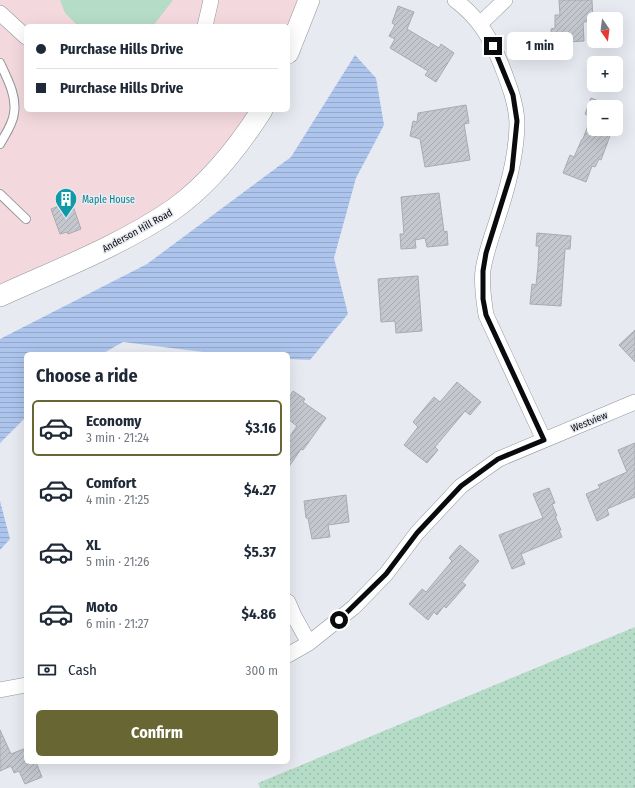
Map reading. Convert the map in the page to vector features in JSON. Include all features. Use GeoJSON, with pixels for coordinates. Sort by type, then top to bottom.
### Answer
{"type":"FeatureCollection","features":[{"type":"Feature","properties":{"kind":"main road"},"geometry":{"type":"LineString","coordinates":[[290,48],[309,0]]}},
{"type":"Feature","properties":{"kind":"main road","name":"Anderson Hill Road"},"geometry":{"type":"LineString","coordinates":[[0,296],[106,247],[148,225],[175,208],[201,186],[225,161],[248,132],[261,112]]}},
{"type":"Feature","properties":{"kind":"street"},"geometry":{"type":"LineString","coordinates":[[205,24],[211,0]]}},
{"type":"Feature","properties":{"kind":"street"},"geometry":{"type":"LineString","coordinates":[[455,0],[480,24],[493,46],[513,95],[517,121],[512,170],[486,253],[484,265],[483,299],[486,315],[544,440]]}},
{"type":"Feature","properties":{"kind":"street"},"geometry":{"type":"LineString","coordinates":[[480,24],[505,0]]}},
{"type":"Feature","properties":{"kind":"street"},"geometry":{"type":"LineString","coordinates":[[0,13],[24,35]]}},
{"type":"Feature","properties":{"kind":"street","name":"Westview"},"geometry":{"type":"LineString","coordinates":[[290,654],[309,643],[349,611],[386,574],[417,533],[461,486],[498,459],[635,402]]}},
{"type":"Feature","properties":{"kind":"street"},"geometry":{"type":"LineString","coordinates":[[290,607],[309,643]]}},
{"type":"Feature","properties":{"kind":"street"},"geometry":{"type":"LineString","coordinates":[[0,690],[24,685]]}},
{"type":"Feature","properties":{"kind":"lane"},"geometry":{"type":"LineString","coordinates":[[0,63],[9,80],[14,98],[14,113],[0,144]]}},
{"type":"Feature","properties":{"kind":"lane"},"geometry":{"type":"LineString","coordinates":[[0,194],[26,219]]}},
{"type":"Feature","properties":{"kind":"shaded area"},"geometry":{"type":"Polygon","coordinates":[[[0,0],[309,0],[290,24],[24,24],[24,112],[260,112],[201,186],[0,296],[0,0]]]}},
{"type":"Feature","properties":{"kind":"green space"},"geometry":{"type":"Polygon","coordinates":[[[60,0],[173,0],[155,24],[76,24],[65,13],[60,0]]]}},
{"type":"Feature","properties":{"kind":"green space"},"geometry":{"type":"Polygon","coordinates":[[[635,627],[635,788],[260,788],[258,783],[635,627]]]}},
{"type":"Feature","properties":{"kind":"water"},"geometry":{"type":"Polygon","coordinates":[[[355,55],[376,78],[384,125],[356,178],[334,258],[348,314],[310,360],[290,359],[290,352],[203,352],[123,342],[106,352],[24,352],[24,419],[0,443],[0,339],[147,264],[291,157],[355,55]]]}},
{"type":"Feature","properties":{"kind":"water"},"geometry":{"type":"Polygon","coordinates":[[[0,501],[10,539],[0,550],[0,501]]]}},
{"type":"Feature","properties":{"kind":"building"},"geometry":{"type":"Polygon","coordinates":[[[559,0],[592,0],[593,12],[587,12],[587,22],[583,22],[584,41],[552,43],[551,29],[555,28],[555,15],[560,15],[559,0]]]}},
{"type":"Feature","properties":{"kind":"building"},"geometry":{"type":"Polygon","coordinates":[[[398,6],[414,12],[407,29],[439,48],[441,44],[454,53],[436,82],[425,75],[428,71],[390,48],[395,39],[389,36],[395,25],[392,23],[398,6]]]}},
{"type":"Feature","properties":{"kind":"building"},"geometry":{"type":"Polygon","coordinates":[[[466,105],[469,123],[464,124],[470,160],[425,167],[420,139],[410,136],[413,121],[417,122],[418,113],[466,105]]]}},
{"type":"Feature","properties":{"kind":"building"},"geometry":{"type":"Polygon","coordinates":[[[587,128],[587,136],[610,136],[601,160],[599,159],[595,167],[592,166],[586,182],[563,173],[570,155],[574,157],[587,128]]]}},
{"type":"Feature","properties":{"kind":"building"},"geometry":{"type":"Polygon","coordinates":[[[439,193],[444,232],[447,231],[448,245],[427,247],[425,238],[415,240],[416,248],[401,249],[400,234],[404,234],[401,197],[439,193]]]}},
{"type":"Feature","properties":{"kind":"building","name":"Maple House"},"geometry":{"type":"Polygon","coordinates":[[[64,204],[66,208],[73,206],[81,229],[68,234],[67,232],[60,234],[51,209],[64,204]]]}},
{"type":"Feature","properties":{"kind":"building"},"geometry":{"type":"Polygon","coordinates":[[[537,233],[571,236],[570,249],[565,249],[561,306],[530,304],[532,284],[536,285],[538,266],[539,246],[536,246],[537,233]]]}},
{"type":"Feature","properties":{"kind":"building"},"geometry":{"type":"Polygon","coordinates":[[[418,276],[422,331],[396,333],[395,321],[381,322],[378,279],[418,276]]]}},
{"type":"Feature","properties":{"kind":"building"},"geometry":{"type":"Polygon","coordinates":[[[635,330],[635,362],[619,345],[635,330]]]}},
{"type":"Feature","properties":{"kind":"building"},"geometry":{"type":"Polygon","coordinates":[[[457,382],[481,402],[470,415],[465,411],[435,447],[438,450],[427,463],[404,445],[418,427],[413,422],[434,397],[440,402],[457,382]]]}},
{"type":"Feature","properties":{"kind":"building"},"geometry":{"type":"Polygon","coordinates":[[[293,391],[305,399],[303,402],[326,418],[290,465],[290,436],[297,426],[290,421],[290,396],[293,391]]]}},
{"type":"Feature","properties":{"kind":"building"},"geometry":{"type":"Polygon","coordinates":[[[635,443],[635,497],[607,509],[609,515],[597,521],[586,494],[600,488],[598,485],[627,472],[618,450],[635,443]]]}},
{"type":"Feature","properties":{"kind":"building"},"geometry":{"type":"Polygon","coordinates":[[[549,488],[555,503],[552,504],[557,516],[555,516],[561,530],[559,530],[562,537],[521,554],[525,564],[512,569],[499,535],[543,518],[533,494],[549,488]]]}},
{"type":"Feature","properties":{"kind":"building"},"geometry":{"type":"Polygon","coordinates":[[[346,495],[349,522],[328,525],[330,537],[312,539],[308,518],[306,518],[304,501],[346,495]]]}},
{"type":"Feature","properties":{"kind":"building"},"geometry":{"type":"Polygon","coordinates":[[[460,545],[479,561],[462,582],[466,585],[446,608],[444,606],[437,615],[434,612],[428,620],[409,604],[422,589],[426,592],[452,561],[449,558],[460,545]]]}},
{"type":"Feature","properties":{"kind":"building"},"geometry":{"type":"Polygon","coordinates":[[[0,730],[11,754],[24,749],[24,764],[37,764],[42,777],[25,784],[19,771],[14,773],[11,766],[0,771],[0,730]]]}},
{"type":"Feature","properties":{"kind":"place","name":"Maple House"},"geometry":{"type":"Point","coordinates":[66,218]}},
{"type":"Feature","properties":{"kind":"route"},"geometry":{"type":"LineString","coordinates":[[339,620],[354,607],[386,574],[417,533],[448,498],[461,486],[498,459],[544,440],[486,315],[483,299],[483,271],[486,253],[501,211],[512,170],[517,121],[513,95],[493,46]]}}]}
